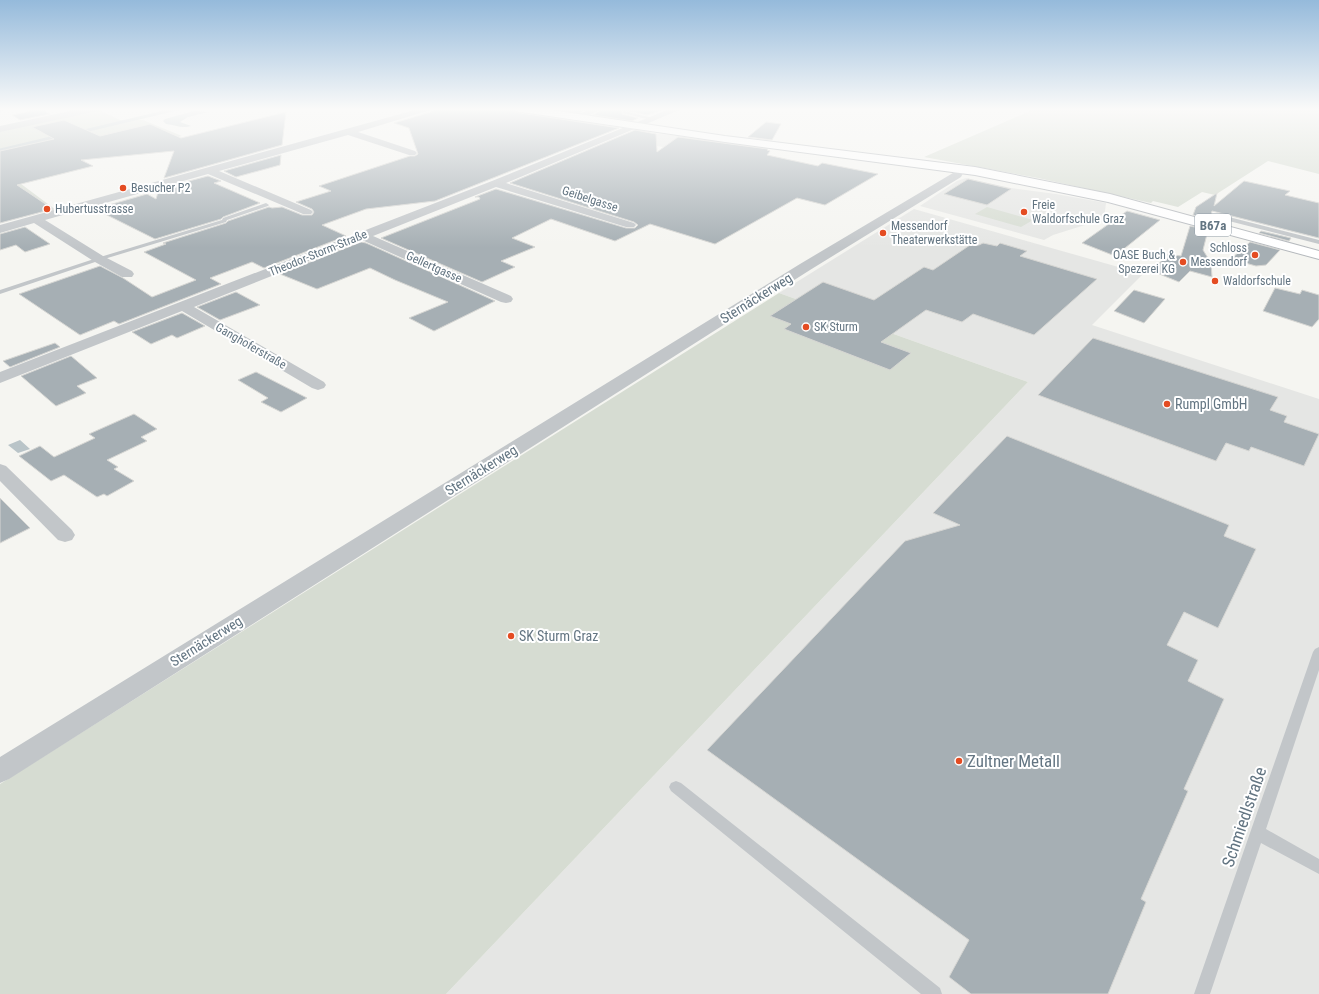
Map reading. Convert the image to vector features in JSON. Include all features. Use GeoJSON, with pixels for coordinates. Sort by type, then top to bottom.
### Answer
{"type":"FeatureCollection","features":[{"type":"Feature","properties":{"kind":"main road","name":"B67a"},"geometry":{"type":"LineString","coordinates":[[840,154],[961,168],[1110,198],[1319,255]]}},
{"type":"Feature","properties":{"kind":"street"},"geometry":{"type":"LineString","coordinates":[[0,229],[270,154]]}},
{"type":"Feature","properties":{"kind":"street","name":"Theodor-Storm-Straße"},"geometry":{"type":"LineString","coordinates":[[0,378],[184,307],[566,154]]}},
{"type":"Feature","properties":{"kind":"street","name":"Sternäckerweg"},"geometry":{"type":"LineString","coordinates":[[0,771],[800,270],[956,175],[961,168]]}},
{"type":"Feature","properties":{"kind":"street"},"geometry":{"type":"LineString","coordinates":[[210,171],[307,212]]}},
{"type":"Feature","properties":{"kind":"street","name":"Geibelgasse"},"geometry":{"type":"LineString","coordinates":[[496,183],[630,225]]}},
{"type":"Feature","properties":{"kind":"street"},"geometry":{"type":"LineString","coordinates":[[36,219],[98,260],[127,274]]}},
{"type":"Feature","properties":{"kind":"street","name":"Gellertgasse"},"geometry":{"type":"LineString","coordinates":[[361,235],[506,299]]}},
{"type":"Feature","properties":{"kind":"street","name":"Ganghoferstraße"},"geometry":{"type":"LineString","coordinates":[[184,307],[318,385]]}},
{"type":"Feature","properties":{"kind":"street"},"geometry":{"type":"LineString","coordinates":[[0,470],[65,535]]}},
{"type":"Feature","properties":{"kind":"lane"},"geometry":{"type":"LineString","coordinates":[[1,292],[224,221],[225,218],[266,206]]}},
{"type":"Feature","properties":{"kind":"lane"},"geometry":{"type":"LineString","coordinates":[[1207,224],[1225,218],[1319,242]]}},
{"type":"Feature","properties":{"kind":"lane","name":"Schmiedlstraße"},"geometry":{"type":"LineString","coordinates":[[1202,994],[1319,652]]}},
{"type":"Feature","properties":{"kind":"lane"},"geometry":{"type":"LineString","coordinates":[[676,787],[934,994]]}},
{"type":"Feature","properties":{"kind":"lane"},"geometry":{"type":"LineString","coordinates":[[1258,833],[1319,867]]}},
{"type":"Feature","properties":{"kind":"shaded area"},"geometry":{"type":"Polygon","coordinates":[[[0,154],[108,154],[13,178],[56,210],[47,212],[46,211],[53,209],[37,198],[33,199],[0,184],[0,154]]]}},
{"type":"Feature","properties":{"kind":"shaded area"},"geometry":{"type":"Polygon","coordinates":[[[930,154],[1319,154],[1319,174],[1268,161],[1215,195],[1202,192],[1178,207],[1153,201],[1151,203],[1038,178],[924,157],[930,154]]]}},
{"type":"Feature","properties":{"kind":"shaded area","name":"Freie Waldorfschule Graz"},"geometry":{"type":"Polygon","coordinates":[[[966,178],[1011,188],[1106,203],[1104,219],[1053,235],[1044,240],[920,206],[957,181],[966,178]]]}},
{"type":"Feature","properties":{"kind":"shaded area"},"geometry":{"type":"Polygon","coordinates":[[[987,207],[1033,220],[1021,227],[975,214],[987,207]]]}},
{"type":"Feature","properties":{"kind":"shaded area"},"geometry":{"type":"Polygon","coordinates":[[[914,209],[1143,274],[1092,325],[1319,399],[1319,994],[446,994],[1028,382],[779,293],[914,209]]]}},
{"type":"Feature","properties":{"kind":"shaded area","name":"SK Sturm Graz"},"geometry":{"type":"Polygon","coordinates":[[[779,293],[1028,382],[446,994],[0,994],[0,784],[779,293]]]}},
{"type":"Feature","properties":{"kind":"shaded area"},"geometry":{"type":"Polygon","coordinates":[[[20,440],[30,449],[18,453],[8,445],[20,440]]]}},
{"type":"Feature","properties":{"kind":"building"},"geometry":{"type":"Polygon","coordinates":[[[0,154],[139,154],[81,160],[93,166],[17,185],[53,209],[0,223],[0,154]]]}},
{"type":"Feature","properties":{"kind":"building"},"geometry":{"type":"Polygon","coordinates":[[[173,154],[248,154],[164,178],[173,154]]]}},
{"type":"Feature","properties":{"kind":"building"},"geometry":{"type":"Polygon","coordinates":[[[417,154],[552,154],[435,201],[366,209],[322,225],[346,236],[264,268],[252,262],[210,278],[221,284],[119,324],[114,321],[80,335],[19,294],[100,266],[123,278],[152,297],[196,280],[144,252],[166,244],[163,243],[226,223],[269,207],[282,207],[302,215],[312,215],[314,212],[312,209],[296,202],[331,191],[319,186],[410,156],[417,154]]]}},
{"type":"Feature","properties":{"kind":"building"},"geometry":{"type":"Polygon","coordinates":[[[577,154],[767,154],[818,166],[822,163],[878,174],[825,205],[797,198],[715,244],[650,224],[615,241],[551,219],[512,238],[535,247],[501,261],[515,267],[482,282],[381,238],[480,199],[479,197],[475,197],[496,189],[626,228],[635,228],[638,225],[634,222],[510,183],[577,154]]]}},
{"type":"Feature","properties":{"kind":"building"},"geometry":{"type":"Polygon","coordinates":[[[281,155],[280,165],[236,177],[224,171],[281,155]]]}},
{"type":"Feature","properties":{"kind":"building"},"geometry":{"type":"Polygon","coordinates":[[[208,176],[221,181],[214,183],[260,203],[221,219],[155,239],[95,209],[147,194],[156,199],[159,189],[208,176]]]}},
{"type":"Feature","properties":{"kind":"building"},"geometry":{"type":"Polygon","coordinates":[[[968,179],[1011,189],[987,205],[944,194],[968,179]]]}},
{"type":"Feature","properties":{"kind":"building"},"geometry":{"type":"Polygon","coordinates":[[[1244,181],[1290,191],[1285,195],[1319,203],[1319,238],[1212,211],[1210,220],[1193,215],[1196,207],[1217,193],[1214,206],[1244,181]]]}},
{"type":"Feature","properties":{"kind":"building"},"geometry":{"type":"Polygon","coordinates":[[[1127,211],[1160,220],[1115,256],[1082,243],[1127,211]]]}},
{"type":"Feature","properties":{"kind":"building"},"geometry":{"type":"Polygon","coordinates":[[[1190,226],[1208,230],[1203,250],[1211,263],[1212,277],[1190,271],[1179,282],[1152,271],[1168,254],[1181,256],[1190,226]]]}},
{"type":"Feature","properties":{"kind":"building"},"geometry":{"type":"Polygon","coordinates":[[[25,227],[50,244],[25,252],[16,245],[0,250],[0,234],[25,227]]]}},
{"type":"Feature","properties":{"kind":"building"},"geometry":{"type":"Polygon","coordinates":[[[1261,231],[1291,238],[1289,241],[1259,233],[1261,231]]]}},
{"type":"Feature","properties":{"kind":"building"},"geometry":{"type":"Polygon","coordinates":[[[361,242],[495,301],[434,331],[409,318],[448,302],[370,268],[317,289],[280,274],[361,242]]]}},
{"type":"Feature","properties":{"kind":"building","name":"Schloss Messendorf"},"geometry":{"type":"Polygon","coordinates":[[[1250,242],[1280,250],[1266,265],[1256,266],[1231,259],[1250,242]]]}},
{"type":"Feature","properties":{"kind":"building"},"geometry":{"type":"Polygon","coordinates":[[[983,243],[997,246],[1000,243],[1027,251],[1020,256],[1097,279],[1034,335],[973,314],[962,322],[926,310],[881,342],[911,353],[890,370],[784,329],[791,324],[770,316],[823,282],[874,300],[924,267],[933,270],[970,245],[979,245],[983,243]]]}},
{"type":"Feature","properties":{"kind":"building"},"geometry":{"type":"Polygon","coordinates":[[[1275,288],[1300,294],[1302,290],[1319,295],[1319,319],[1312,327],[1263,311],[1275,288]]]}},
{"type":"Feature","properties":{"kind":"building"},"geometry":{"type":"Polygon","coordinates":[[[1134,290],[1165,299],[1144,323],[1114,311],[1134,290]]]}},
{"type":"Feature","properties":{"kind":"building"},"geometry":{"type":"Polygon","coordinates":[[[236,292],[260,305],[220,320],[197,307],[236,292]]]}},
{"type":"Feature","properties":{"kind":"building"},"geometry":{"type":"Polygon","coordinates":[[[182,313],[205,326],[177,338],[172,335],[151,344],[132,332],[182,313]]]}},
{"type":"Feature","properties":{"kind":"building","name":"Rumpl GmbH"},"geometry":{"type":"Polygon","coordinates":[[[1093,338],[1278,397],[1270,410],[1287,416],[1284,422],[1319,434],[1304,466],[1251,447],[1249,451],[1226,443],[1216,461],[1038,395],[1093,338]]]}},
{"type":"Feature","properties":{"kind":"building"},"geometry":{"type":"Polygon","coordinates":[[[55,343],[60,347],[10,367],[3,361],[55,343]]]}},
{"type":"Feature","properties":{"kind":"building"},"geometry":{"type":"Polygon","coordinates":[[[71,356],[97,378],[77,386],[86,393],[56,406],[21,376],[71,356]]]}},
{"type":"Feature","properties":{"kind":"building"},"geometry":{"type":"Polygon","coordinates":[[[256,372],[307,398],[281,412],[261,402],[268,398],[238,380],[256,372]]]}},
{"type":"Feature","properties":{"kind":"building"},"geometry":{"type":"Polygon","coordinates":[[[134,414],[157,429],[141,437],[147,441],[107,460],[118,467],[114,469],[134,481],[107,496],[104,494],[97,497],[64,475],[51,481],[19,456],[40,446],[54,457],[95,438],[89,434],[134,414]]]}},
{"type":"Feature","properties":{"kind":"building","name":"Zultner Metall"},"geometry":{"type":"Polygon","coordinates":[[[1007,436],[1229,525],[1224,536],[1256,549],[1218,628],[1184,612],[1167,645],[1198,660],[1188,681],[1224,699],[1184,789],[1188,791],[1141,899],[1146,902],[1108,994],[971,994],[949,977],[969,940],[707,750],[905,541],[960,525],[933,513],[1007,436]]]}},
{"type":"Feature","properties":{"kind":"building"},"geometry":{"type":"Polygon","coordinates":[[[0,498],[30,528],[0,543],[0,498]]]}},
{"type":"Feature","properties":{"kind":"place","name":"Besucher P2"},"geometry":{"type":"Point","coordinates":[123,188]}},
{"type":"Feature","properties":{"kind":"place","name":"Hubertusstrasse"},"geometry":{"type":"Point","coordinates":[47,209]}},
{"type":"Feature","properties":{"kind":"place","name":"Freie Waldorfschule Graz"},"geometry":{"type":"Point","coordinates":[1024,212]}},
{"type":"Feature","properties":{"kind":"place","name":"Messendorf Theaterwerkstätte"},"geometry":{"type":"Point","coordinates":[883,233]}},
{"type":"Feature","properties":{"kind":"place","name":"Schloss Messendorf"},"geometry":{"type":"Point","coordinates":[1255,255]}},
{"type":"Feature","properties":{"kind":"place","name":"OASE Buch & Spezerei KG"},"geometry":{"type":"Point","coordinates":[1183,262]}},
{"type":"Feature","properties":{"kind":"place","name":"Waldorfschule"},"geometry":{"type":"Point","coordinates":[1215,281]}},
{"type":"Feature","properties":{"kind":"place","name":"SK Sturm"},"geometry":{"type":"Point","coordinates":[806,327]}},
{"type":"Feature","properties":{"kind":"place","name":"Rumpl GmbH"},"geometry":{"type":"Point","coordinates":[1167,404]}},
{"type":"Feature","properties":{"kind":"place","name":"SK Sturm Graz"},"geometry":{"type":"Point","coordinates":[511,636]}},
{"type":"Feature","properties":{"kind":"place","name":"Zultner Metall"},"geometry":{"type":"Point","coordinates":[959,761]}}]}
